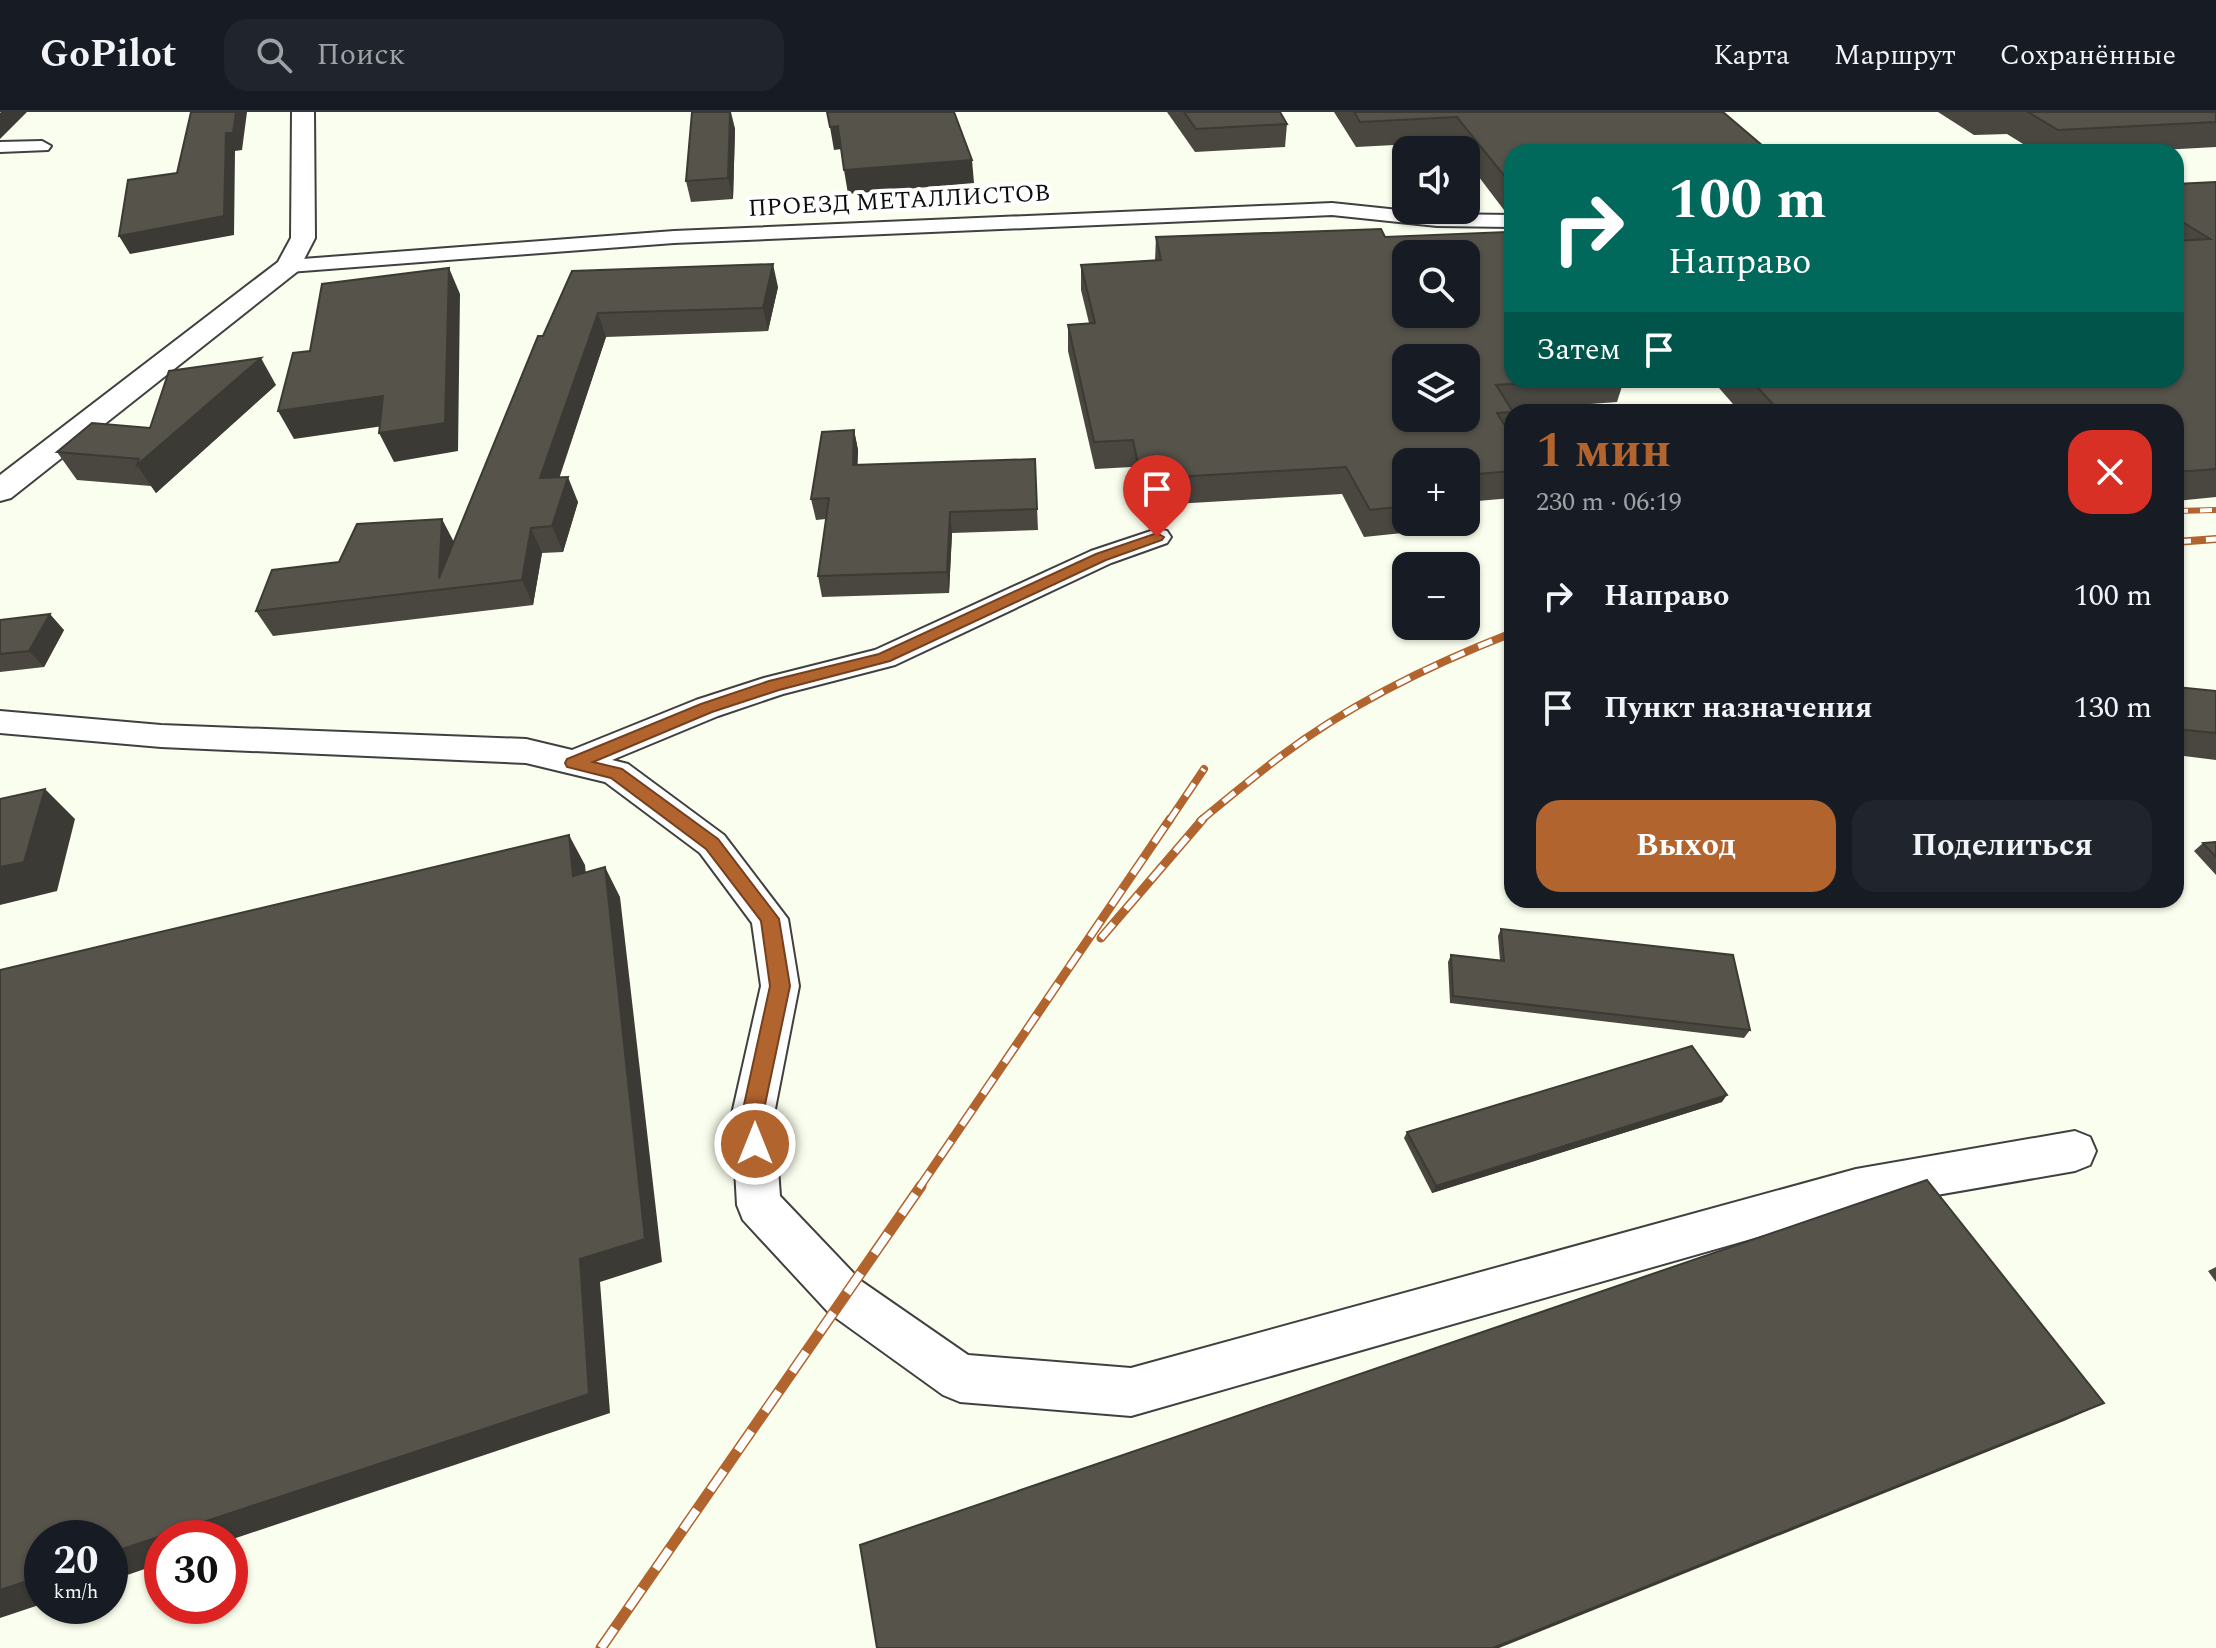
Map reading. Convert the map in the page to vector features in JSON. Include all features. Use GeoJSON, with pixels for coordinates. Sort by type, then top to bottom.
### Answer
{"type":"FeatureCollection","features":[{"type":"Feature","properties":{"kind":"street"},"geometry":{"type":"LineString","coordinates":[[0,491],[289,266],[303,238],[303,112]]}},
{"type":"Feature","properties":{"kind":"street"},"geometry":{"type":"LineString","coordinates":[[0,147],[42,146]]}},
{"type":"Feature","properties":{"kind":"street","name":"ПРОЕЗД МЕТАЛЛИСТОВ"},"geometry":{"type":"LineString","coordinates":[[289,266],[674,237],[1332,209],[1437,220],[1504,221]]}},
{"type":"Feature","properties":{"kind":"street"},"geometry":{"type":"LineString","coordinates":[[573,763],[720,703],[775,685],[884,658],[1101,557],[1157,537]]}},
{"type":"Feature","properties":{"kind":"street"},"geometry":{"type":"LineString","coordinates":[[0,722],[161,736],[526,751],[616,773],[712,844],[770,919],[780,986],[753,1114],[759,1205],[845,1297],[960,1378],[1131,1392],[1856,1189],[2075,1151]]}},
{"type":"Feature","properties":{"kind":"building"},"geometry":{"type":"Polygon","coordinates":[[[191,112],[236,112],[233,133],[226,133],[224,216],[119,236],[128,180],[177,173],[191,112]]]}},
{"type":"Feature","properties":{"kind":"building"},"geometry":{"type":"Polygon","coordinates":[[[692,112],[730,112],[728,178],[686,181],[692,112]]]}},
{"type":"Feature","properties":{"kind":"building"},"geometry":{"type":"Polygon","coordinates":[[[827,112],[954,112],[972,160],[844,170],[838,126],[830,127],[827,112]]]}},
{"type":"Feature","properties":{"kind":"building"},"geometry":{"type":"Polygon","coordinates":[[[1184,112],[1280,112],[1287,124],[1196,129],[1184,112]]]}},
{"type":"Feature","properties":{"kind":"building"},"geometry":{"type":"Polygon","coordinates":[[[1354,112],[1723,112],[1761,144],[1504,144],[1504,176],[1480,146],[1480,136],[1472,136],[1457,117],[1360,122],[1354,112]]]}},
{"type":"Feature","properties":{"kind":"building"},"geometry":{"type":"Polygon","coordinates":[[[2028,112],[2216,112],[2216,122],[2058,130],[2028,112]]]}},
{"type":"Feature","properties":{"kind":"building"},"geometry":{"type":"Polygon","coordinates":[[[2216,182],[2216,469],[2184,471],[2184,404],[1773,404],[1758,388],[2184,388],[2184,241],[2210,239],[2184,223],[2184,184],[2216,182]]]}},
{"type":"Feature","properties":{"kind":"building"},"geometry":{"type":"Polygon","coordinates":[[[1381,229],[1385,237],[1504,232],[1504,384],[1496,385],[1508,404],[1504,404],[1504,413],[1497,413],[1504,424],[1504,472],[1480,474],[1480,448],[1392,448],[1392,508],[1370,510],[1346,467],[1141,479],[1133,440],[1094,442],[1068,325],[1095,323],[1081,265],[1161,260],[1156,237],[1381,229]]]}},
{"type":"Feature","properties":{"kind":"building"},"geometry":{"type":"Polygon","coordinates":[[[773,264],[763,308],[598,313],[540,478],[568,477],[552,526],[531,528],[522,580],[256,611],[272,570],[339,562],[357,524],[442,519],[439,578],[538,336],[543,336],[572,271],[773,264]]]}},
{"type":"Feature","properties":{"kind":"building"},"geometry":{"type":"Polygon","coordinates":[[[449,268],[445,423],[379,433],[383,396],[278,411],[293,353],[310,351],[322,284],[449,268]]]}},
{"type":"Feature","properties":{"kind":"building"},"geometry":{"type":"Polygon","coordinates":[[[261,358],[137,465],[139,459],[57,452],[92,423],[150,428],[169,371],[261,358]]]}},
{"type":"Feature","properties":{"kind":"building"},"geometry":{"type":"Polygon","coordinates":[[[854,430],[853,465],[1035,459],[1037,509],[950,512],[947,572],[818,576],[829,498],[811,499],[822,432],[854,430]]]}},
{"type":"Feature","properties":{"kind":"building"},"geometry":{"type":"Polygon","coordinates":[[[50,614],[29,651],[0,654],[0,620],[50,614]]]}},
{"type":"Feature","properties":{"kind":"building"},"geometry":{"type":"Polygon","coordinates":[[[2184,688],[2216,691],[2216,733],[2184,730],[2184,688]]]}},
{"type":"Feature","properties":{"kind":"building"},"geometry":{"type":"Polygon","coordinates":[[[45,789],[24,862],[0,867],[0,799],[45,789]]]}},
{"type":"Feature","properties":{"kind":"building"},"geometry":{"type":"Polygon","coordinates":[[[569,835],[573,876],[605,867],[645,1239],[580,1259],[589,1394],[209,1520],[144,1520],[144,1542],[128,1547],[128,1520],[24,1520],[24,1582],[0,1590],[0,970],[569,835]]]}},
{"type":"Feature","properties":{"kind":"building"},"geometry":{"type":"Polygon","coordinates":[[[2216,842],[2216,857],[2203,843],[2216,842]]]}},
{"type":"Feature","properties":{"kind":"building"},"geometry":{"type":"Polygon","coordinates":[[[1501,929],[1733,955],[1750,1030],[1453,996],[1451,955],[1504,961],[1501,929]]]}},
{"type":"Feature","properties":{"kind":"building"},"geometry":{"type":"Polygon","coordinates":[[[1692,1046],[1727,1095],[1436,1186],[1407,1132],[1692,1046]]]}},
{"type":"Feature","properties":{"kind":"building"},"geometry":{"type":"Polygon","coordinates":[[[1927,1180],[2104,1403],[1493,1648],[877,1648],[860,1545],[1927,1180]]]}},
{"type":"Feature","properties":{"kind":"railway"},"geometry":{"type":"LineString","coordinates":[[2184,511],[2216,510]]}},
{"type":"Feature","properties":{"kind":"railway"},"geometry":{"type":"LineString","coordinates":[[2184,541],[2216,539]]}},
{"type":"Feature","properties":{"kind":"railway"},"geometry":{"type":"LineString","coordinates":[[1200,821],[1281,756],[1335,719],[1422,672],[1504,636]]}},
{"type":"Feature","properties":{"kind":"railway"},"geometry":{"type":"LineString","coordinates":[[1169,821],[1204,769]]}},
{"type":"Feature","properties":{"kind":"railway"},"geometry":{"type":"LineString","coordinates":[[919,1188],[1170,819]]}},
{"type":"Feature","properties":{"kind":"railway"},"geometry":{"type":"LineString","coordinates":[[1101,938],[1203,819]]}},
{"type":"Feature","properties":{"kind":"railway"},"geometry":{"type":"LineString","coordinates":[[601,1648],[921,1186]]}},
{"type":"Feature","properties":{"kind":"route"},"geometry":{"type":"LineString","coordinates":[[755,1144],[753,1114],[780,986],[770,919],[712,844],[616,773],[573,763],[707,708],[775,685],[884,658],[1101,557],[1157,537]]}}]}
